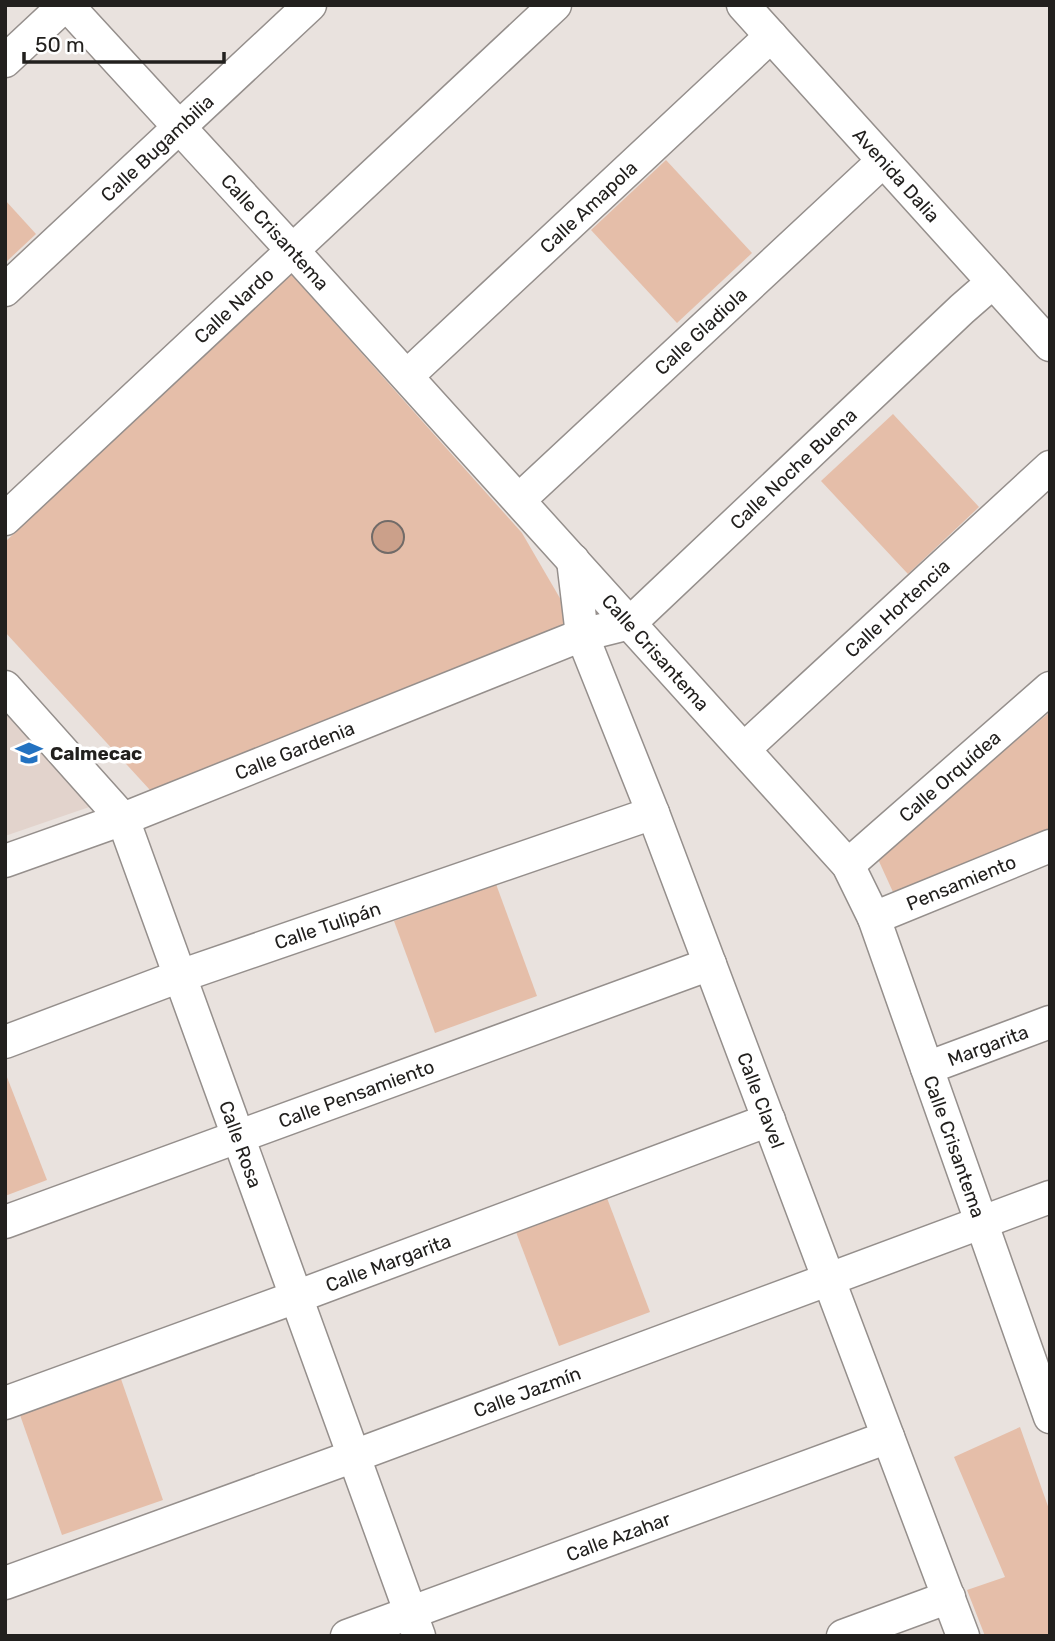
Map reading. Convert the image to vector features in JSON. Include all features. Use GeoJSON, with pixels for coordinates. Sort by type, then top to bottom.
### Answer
{"type":"FeatureCollection","features":[{"type":"Feature","properties":{"kind":"street"},"geometry":{"type":"LineString","coordinates":[[5,61],[66,5]]}},
{"type":"Feature","properties":{"kind":"street","name":"Calle Crisantema"},"geometry":{"type":"LineString","coordinates":[[66,5],[407,376],[848,865],[874,918],[982,1223],[1043,1378],[1050,1417]]}},
{"type":"Feature","properties":{"kind":"street","name":"Calle Bugambilia"},"geometry":{"type":"LineString","coordinates":[[5,290],[181,129],[310,5]]}},
{"type":"Feature","properties":{"kind":"street","name":"Calle Nardo"},"geometry":{"type":"LineString","coordinates":[[5,519],[555,5]]}},
{"type":"Feature","properties":{"kind":"street","name":"Avenida Dalia"},"geometry":{"type":"LineString","coordinates":[[743,5],[1050,345]]}},
{"type":"Feature","properties":{"kind":"street","name":"Calle Amapola"},"geometry":{"type":"LineString","coordinates":[[407,376],[771,36]]}},
{"type":"Feature","properties":{"kind":"street","name":"Calle Gladiola"},"geometry":{"type":"LineString","coordinates":[[519,500],[883,161]]}},
{"type":"Feature","properties":{"kind":"street","name":"Calle Noche Buena"},"geometry":{"type":"LineString","coordinates":[[582,635],[630,623],[993,282]]}},
{"type":"Feature","properties":{"kind":"street","name":"Calle Hortencia"},"geometry":{"type":"LineString","coordinates":[[744,749],[1050,467]]}},
{"type":"Feature","properties":{"kind":"street","name":"Calle Clavel"},"geometry":{"type":"LineString","coordinates":[[573,560],[582,635],[653,813],[963,1636]]}},
{"type":"Feature","properties":{"kind":"street","name":"Calle Gardenia"},"geometry":{"type":"LineString","coordinates":[[5,862],[123,819],[582,635]]}},
{"type":"Feature","properties":{"kind":"street","name":"Calle Rosa"},"geometry":{"type":"LineString","coordinates":[[5,687],[123,819],[415,1624]]}},
{"type":"Feature","properties":{"kind":"street","name":"Calle Orquídea"},"geometry":{"type":"LineString","coordinates":[[848,865],[1050,688]]}},
{"type":"Feature","properties":{"kind":"street","name":"Calle Tulipán"},"geometry":{"type":"LineString","coordinates":[[5,1042],[180,976],[653,813]]}},
{"type":"Feature","properties":{"kind":"street","name":"Pensamiento"},"geometry":{"type":"LineString","coordinates":[[874,918],[1050,846]]}},
{"type":"Feature","properties":{"kind":"street","name":"Calle Pensamiento"},"geometry":{"type":"LineString","coordinates":[[5,1222],[710,964]]}},
{"type":"Feature","properties":{"kind":"street","name":"Margarita"},"geometry":{"type":"LineString","coordinates":[[927,1068],[1050,1022]]}},
{"type":"Feature","properties":{"kind":"street","name":"Calle Margarita"},"geometry":{"type":"LineString","coordinates":[[5,1402],[296,1297],[769,1120]]}},
{"type":"Feature","properties":{"kind":"street","name":"Calle Jazmín"},"geometry":{"type":"LineString","coordinates":[[5,1583],[1050,1197]]}},
{"type":"Feature","properties":{"kind":"street","name":"Calle Azahar"},"geometry":{"type":"LineString","coordinates":[[347,1636],[415,1624],[888,1437]]}},
{"type":"Feature","properties":{"kind":"street"},"geometry":{"type":"LineString","coordinates":[[843,1636],[948,1597]]}},
{"type":"Feature","properties":{"kind":"shaded area"},"geometry":{"type":"Polygon","coordinates":[[[666,160],[752,253],[677,323],[591,230],[666,160]]]}},
{"type":"Feature","properties":{"kind":"shaded area"},"geometry":{"type":"Polygon","coordinates":[[[5,200],[36,234],[5,263],[5,200]]]}},
{"type":"Feature","properties":{"kind":"shaded area"},"geometry":{"type":"Polygon","coordinates":[[[291,274],[522,533],[575,624],[150,790],[5,632],[5,542],[291,274]]]}},
{"type":"Feature","properties":{"kind":"shaded area"},"geometry":{"type":"Polygon","coordinates":[[[893,414],[979,507],[908,574],[821,481],[893,414]]]}},
{"type":"Feature","properties":{"kind":"shaded area","name":"Calmecac"},"geometry":{"type":"Polygon","coordinates":[[[5,702],[98,804],[5,836],[5,702]]]}},
{"type":"Feature","properties":{"kind":"shaded area"},"geometry":{"type":"Polygon","coordinates":[[[1050,712],[1050,830],[893,892],[877,857],[1050,712]]]}},
{"type":"Feature","properties":{"kind":"shaded area"},"geometry":{"type":"Polygon","coordinates":[[[496,884],[537,996],[435,1033],[394,921],[496,884]]]}},
{"type":"Feature","properties":{"kind":"shaded area"},"geometry":{"type":"Polygon","coordinates":[[[5,1072],[47,1180],[5,1196],[5,1072]]]}},
{"type":"Feature","properties":{"kind":"shaded area"},"geometry":{"type":"Polygon","coordinates":[[[607,1198],[650,1312],[559,1346],[516,1232],[607,1198]]]}},
{"type":"Feature","properties":{"kind":"shaded area"},"geometry":{"type":"Polygon","coordinates":[[[121,1379],[163,1500],[62,1535],[20,1415],[121,1379]]]}},
{"type":"Feature","properties":{"kind":"shaded area"},"geometry":{"type":"Polygon","coordinates":[[[1020,1427],[1050,1512],[1050,1636],[985,1636],[967,1590],[1005,1577],[954,1457],[1020,1427]]]}},
{"type":"Feature","properties":{"kind":"building"},"geometry":{"type":"Polygon","coordinates":[[[388,521],[399,526],[404,537],[399,548],[388,553],[377,548],[372,537],[377,526],[388,521]]]}},
{"type":"Feature","properties":{"kind":"place","name":"Calmecac"},"geometry":{"type":"Point","coordinates":[29,753]}}]}
